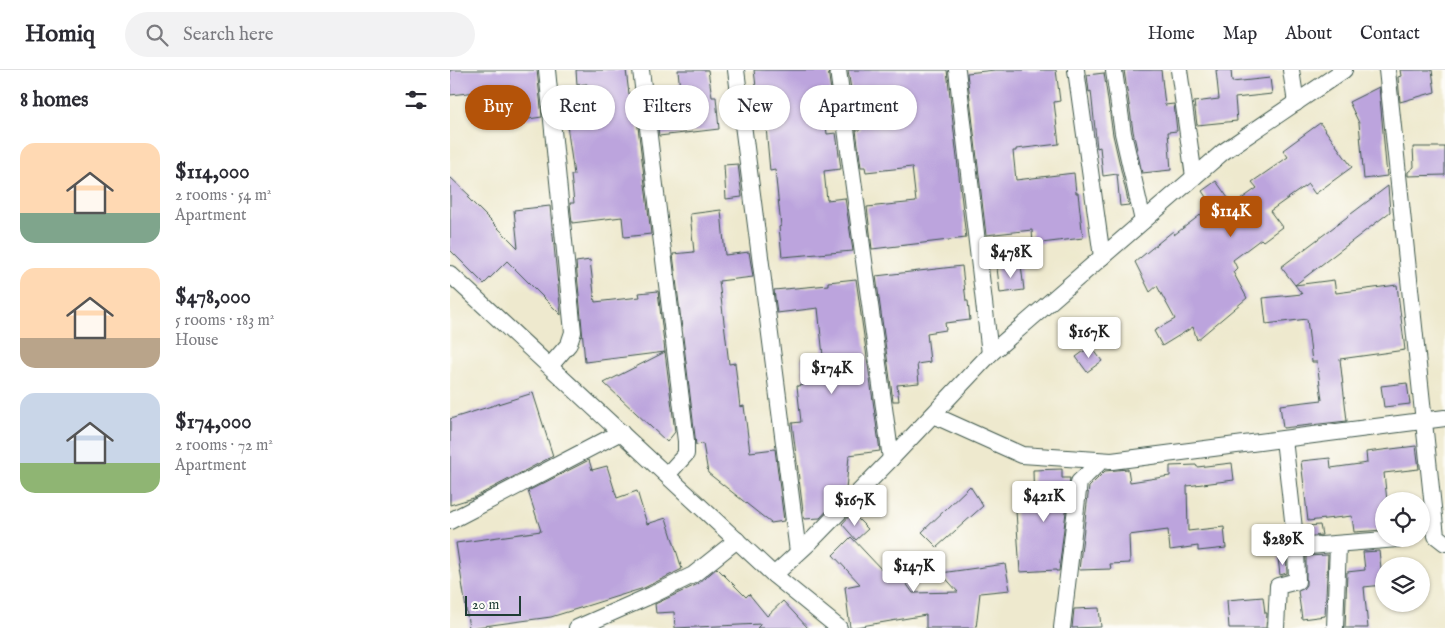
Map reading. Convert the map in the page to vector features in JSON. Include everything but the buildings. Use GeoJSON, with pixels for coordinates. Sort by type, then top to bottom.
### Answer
{"type":"FeatureCollection","features":[{"type":"Feature","properties":{"kind":"street"},"geometry":{"type":"LineString","coordinates":[[547,70],[573,332],[569,344],[550,366]]}},
{"type":"Feature","properties":{"kind":"street"},"geometry":{"type":"LineString","coordinates":[[642,70],[686,441],[686,454],[667,475]]}},
{"type":"Feature","properties":{"kind":"street"},"geometry":{"type":"LineString","coordinates":[[736,70],[798,552]]}},
{"type":"Feature","properties":{"kind":"street"},"geometry":{"type":"LineString","coordinates":[[838,70],[891,459]]}},
{"type":"Feature","properties":{"kind":"street"},"geometry":{"type":"LineString","coordinates":[[957,70],[990,354]]}},
{"type":"Feature","properties":{"kind":"street"},"geometry":{"type":"LineString","coordinates":[[1076,70],[1102,256]]}},
{"type":"Feature","properties":{"kind":"street"},"geometry":{"type":"LineString","coordinates":[[1179,70],[1194,177]]}},
{"type":"Feature","properties":{"kind":"street"},"geometry":{"type":"LineString","coordinates":[[1291,70],[1296,103]]}},
{"type":"Feature","properties":{"kind":"street"},"geometry":{"type":"LineString","coordinates":[[774,575],[811,541],[934,415],[990,354],[1223,152],[1344,70]]}},
{"type":"Feature","properties":{"kind":"street"},"geometry":{"type":"LineString","coordinates":[[1386,70],[1424,420],[1434,538]]}},
{"type":"Feature","properties":{"kind":"street"},"geometry":{"type":"LineString","coordinates":[[1114,71],[1123,133],[1143,221]]}},
{"type":"Feature","properties":{"kind":"street"},"geometry":{"type":"LineString","coordinates":[[450,274],[774,575],[839,628]]}},
{"type":"Feature","properties":{"kind":"street"},"geometry":{"type":"LineString","coordinates":[[934,415],[1022,455],[1102,461],[1445,418]]}},
{"type":"Feature","properties":{"kind":"street"},"geometry":{"type":"LineString","coordinates":[[450,521],[621,432]]}},
{"type":"Feature","properties":{"kind":"street"},"geometry":{"type":"LineString","coordinates":[[1276,628],[1278,586],[1297,581],[1296,547],[1284,439]]}},
{"type":"Feature","properties":{"kind":"street"},"geometry":{"type":"LineString","coordinates":[[1062,628],[1079,482],[1102,461]]}},
{"type":"Feature","properties":{"kind":"street"},"geometry":{"type":"LineString","coordinates":[[577,628],[693,575],[737,540]]}},
{"type":"Feature","properties":{"kind":"street"},"geometry":{"type":"LineString","coordinates":[[1296,547],[1375,541]]}},
{"type":"Feature","properties":{"kind":"street"},"geometry":{"type":"LineString","coordinates":[[1335,628],[1338,544]]}}]}
